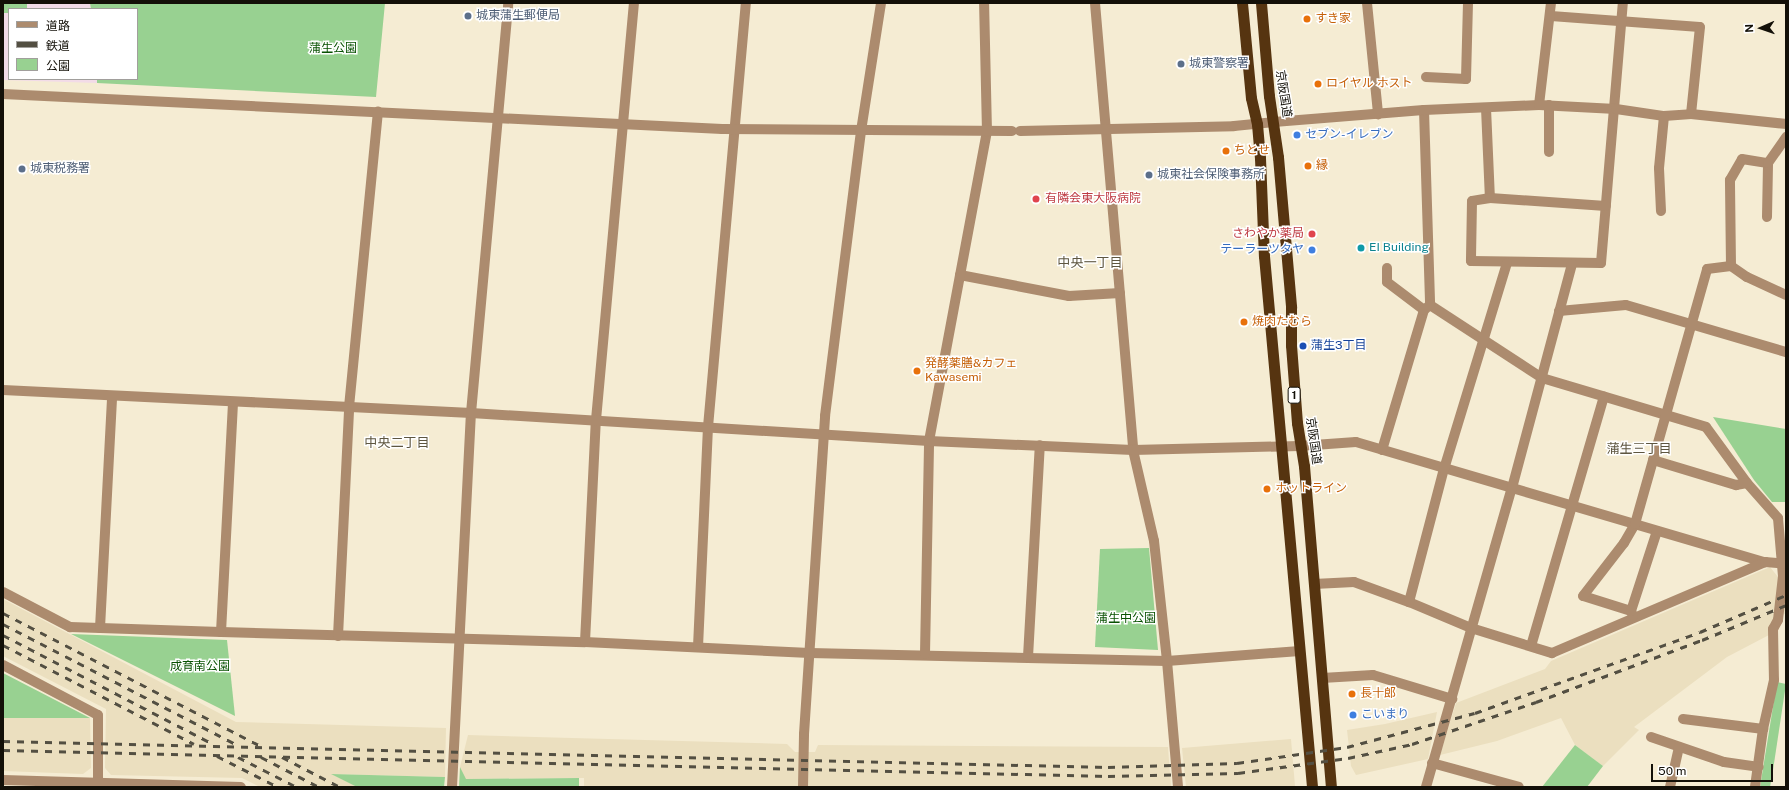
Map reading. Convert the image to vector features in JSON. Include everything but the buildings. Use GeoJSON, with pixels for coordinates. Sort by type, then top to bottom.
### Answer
{"type":"FeatureCollection","features":[{"type":"Feature","properties":{"kind":"highway","name":"1"},"geometry":{"type":"LineString","coordinates":[[1242,3],[1251,98],[1257,124],[1280,446],[1312,787]]}},
{"type":"Feature","properties":{"kind":"highway","name":"京阪国道"},"geometry":{"type":"LineString","coordinates":[[1261,3],[1269,96],[1274,122],[1300,446],[1304,466],[1331,787]]}},
{"type":"Feature","properties":{"kind":"street"},"geometry":{"type":"LineString","coordinates":[[452,787],[471,413],[508,3]]}},
{"type":"Feature","properties":{"kind":"street"},"geometry":{"type":"LineString","coordinates":[[585,642],[596,420],[634,3]]}},
{"type":"Feature","properties":{"kind":"street"},"geometry":{"type":"LineString","coordinates":[[698,647],[708,427],[746,3]]}},
{"type":"Feature","properties":{"kind":"street"},"geometry":{"type":"LineString","coordinates":[[803,787],[804,734],[824,434],[861,132],[881,3]]}},
{"type":"Feature","properties":{"kind":"street"},"geometry":{"type":"LineString","coordinates":[[925,654],[929,441],[987,132],[984,3]]}},
{"type":"Feature","properties":{"kind":"street"},"geometry":{"type":"LineString","coordinates":[[1095,3],[1133,450],[1154,541],[1167,661],[1178,787]]}},
{"type":"Feature","properties":{"kind":"street"},"geometry":{"type":"LineString","coordinates":[[1366,3],[1378,114]]}},
{"type":"Feature","properties":{"kind":"street"},"geometry":{"type":"LineString","coordinates":[[1426,77],[1466,79],[1468,3]]}},
{"type":"Feature","properties":{"kind":"street"},"geometry":{"type":"LineString","coordinates":[[1549,152],[1544,105],[1551,3]]}},
{"type":"Feature","properties":{"kind":"street"},"geometry":{"type":"LineString","coordinates":[[1606,206],[1490,198],[1472,201],[1471,261],[1572,264],[1601,263],[1616,109],[1623,3]]}},
{"type":"Feature","properties":{"kind":"street"},"geometry":{"type":"LineString","coordinates":[[1551,16],[1700,27],[1691,114]]}},
{"type":"Feature","properties":{"kind":"street"},"geometry":{"type":"LineString","coordinates":[[3,94],[734,129],[861,132],[1105,130],[1257,124],[1424,110],[1544,105],[1616,109],[1664,116],[1691,114],[1786,124]]}},
{"type":"Feature","properties":{"kind":"street"},"geometry":{"type":"LineString","coordinates":[[1486,108],[1490,198]]}},
{"type":"Feature","properties":{"kind":"street"},"geometry":{"type":"LineString","coordinates":[[1382,450],[1427,307],[1424,110]]}},
{"type":"Feature","properties":{"kind":"street"},"geometry":{"type":"LineString","coordinates":[[338,636],[349,407],[378,111]]}},
{"type":"Feature","properties":{"kind":"street"},"geometry":{"type":"LineString","coordinates":[[1661,211],[1659,168],[1664,116]]}},
{"type":"Feature","properties":{"kind":"street"},"geometry":{"type":"LineString","coordinates":[[1767,217],[1768,163],[1786,137]]}},
{"type":"Feature","properties":{"kind":"street"},"geometry":{"type":"LineString","coordinates":[[1731,266],[1730,180],[1742,159],[1768,163]]}},
{"type":"Feature","properties":{"kind":"street"},"geometry":{"type":"LineString","coordinates":[[1409,602],[1444,469],[1507,263]]}},
{"type":"Feature","properties":{"kind":"street"},"geometry":{"type":"LineString","coordinates":[[1426,787],[1512,488],[1572,264]]}},
{"type":"Feature","properties":{"kind":"street"},"geometry":{"type":"LineString","coordinates":[[1632,615],[1583,596],[1624,543],[1635,524],[1665,414],[1693,323],[1707,269],[1731,266],[1747,277],[1786,295]]}},
{"type":"Feature","properties":{"kind":"street"},"geometry":{"type":"LineString","coordinates":[[1387,268],[1387,282],[1484,340],[1542,378],[1706,427],[1747,483],[1778,518],[1784,563],[1778,620],[1773,629],[1774,680],[1763,729],[1759,767],[1755,787]]}},
{"type":"Feature","properties":{"kind":"street"},"geometry":{"type":"LineString","coordinates":[[960,275],[1069,296],[1120,293]]}},
{"type":"Feature","properties":{"kind":"street"},"geometry":{"type":"LineString","coordinates":[[1559,311],[1626,305],[1693,323],[1786,352]]}},
{"type":"Feature","properties":{"kind":"street"},"geometry":{"type":"LineString","coordinates":[[3,390],[471,413],[929,441],[1133,450],[1300,446],[1356,442],[1765,562],[1784,563]]}},
{"type":"Feature","properties":{"kind":"street"},"geometry":{"type":"LineString","coordinates":[[100,628],[112,396]]}},
{"type":"Feature","properties":{"kind":"street"},"geometry":{"type":"LineString","coordinates":[[1531,646],[1604,396]]}},
{"type":"Feature","properties":{"kind":"street"},"geometry":{"type":"LineString","coordinates":[[222,632],[233,402]]}},
{"type":"Feature","properties":{"kind":"street"},"geometry":{"type":"LineString","coordinates":[[1028,657],[1040,445]]}},
{"type":"Feature","properties":{"kind":"street"},"geometry":{"type":"LineString","coordinates":[[1653,460],[1736,485],[1747,483]]}},
{"type":"Feature","properties":{"kind":"street"},"geometry":{"type":"LineString","coordinates":[[1632,615],[1657,531]]}},
{"type":"Feature","properties":{"kind":"street"},"geometry":{"type":"LineString","coordinates":[[1314,584],[1354,582],[1409,602],[1471,628],[1552,653],[1632,615],[1765,562]]}},
{"type":"Feature","properties":{"kind":"street"},"geometry":{"type":"LineString","coordinates":[[3,592],[70,627],[585,642],[810,653],[925,654],[1167,661],[1300,651]]}},
{"type":"Feature","properties":{"kind":"street"},"geometry":{"type":"LineString","coordinates":[[3,666],[98,715],[98,785]]}},
{"type":"Feature","properties":{"kind":"street"},"geometry":{"type":"LineString","coordinates":[[1322,678],[1373,675],[1452,699]]}},
{"type":"Feature","properties":{"kind":"street"},"geometry":{"type":"LineString","coordinates":[[1684,719],[1763,729]]}},
{"type":"Feature","properties":{"kind":"street"},"geometry":{"type":"LineString","coordinates":[[1651,737],[1724,762],[1759,767]]}},
{"type":"Feature","properties":{"kind":"street"},"geometry":{"type":"LineString","coordinates":[[1670,787],[1679,747]]}},
{"type":"Feature","properties":{"kind":"street"},"geometry":{"type":"LineString","coordinates":[[1432,763],[1519,787]]}},
{"type":"Feature","properties":{"kind":"street"},"geometry":{"type":"LineString","coordinates":[[3,780],[17,784],[241,787]]}},
{"type":"Feature","properties":{"kind":"shaded area"},"geometry":{"type":"Polygon","coordinates":[[[3,3],[90,3],[91,8],[8,8],[8,80],[97,80],[97,83],[3,80],[3,3]]]}},
{"type":"Feature","properties":{"kind":"shaded area"},"geometry":{"type":"Polygon","coordinates":[[[1770,567],[1778,577],[1786,573],[1786,613],[1770,623],[1769,635],[1727,657],[1634,727],[1639,730],[1603,766],[1575,745],[1561,718],[1497,741],[1440,755],[1456,703],[1545,669],[1551,661],[1770,567]]]}},
{"type":"Feature","properties":{"kind":"shaded area"},"geometry":{"type":"Polygon","coordinates":[[[3,599],[236,722],[446,728],[445,777],[332,774],[357,787],[260,787],[242,778],[111,775],[105,768],[106,709],[3,656],[3,599]]]}},
{"type":"Feature","properties":{"kind":"shaded area"},"geometry":{"type":"Polygon","coordinates":[[[1437,712],[1428,759],[1356,775],[1351,766],[1347,730],[1385,724],[1437,712]]]}},
{"type":"Feature","properties":{"kind":"shaded area"},"geometry":{"type":"Polygon","coordinates":[[[3,718],[90,718],[91,768],[83,774],[3,771],[3,718]]]}},
{"type":"Feature","properties":{"kind":"shaded area"},"geometry":{"type":"Polygon","coordinates":[[[468,735],[787,744],[795,752],[815,752],[818,745],[1168,747],[1171,787],[584,787],[584,778],[465,779],[460,767],[468,735]]]}},
{"type":"Feature","properties":{"kind":"shaded area"},"geometry":{"type":"Polygon","coordinates":[[[1291,739],[1295,786],[1186,787],[1182,748],[1291,739]]]}},
{"type":"Feature","properties":{"kind":"green space"},"geometry":{"type":"Polygon","coordinates":[[[3,3],[27,3],[27,8],[8,8],[8,13],[3,13],[3,3]]]}},
{"type":"Feature","properties":{"kind":"green space","name":"蒲生公園"},"geometry":{"type":"Polygon","coordinates":[[[90,3],[385,3],[376,97],[97,83],[97,80],[138,80],[138,8],[91,8],[90,3]]]}},
{"type":"Feature","properties":{"kind":"green space"},"geometry":{"type":"Polygon","coordinates":[[[1713,417],[1786,429],[1786,502],[1772,502],[1754,480],[1713,417]]]}},
{"type":"Feature","properties":{"kind":"green space","name":"蒲生中公園"},"geometry":{"type":"Polygon","coordinates":[[[1149,548],[1158,650],[1095,647],[1100,549],[1149,548]]]}},
{"type":"Feature","properties":{"kind":"green space","name":"成育南公園"},"geometry":{"type":"Polygon","coordinates":[[[71,634],[227,640],[235,716],[71,634]]]}},
{"type":"Feature","properties":{"kind":"green space"},"geometry":{"type":"Polygon","coordinates":[[[3,673],[90,718],[3,718],[3,673]]]}},
{"type":"Feature","properties":{"kind":"green space"},"geometry":{"type":"Polygon","coordinates":[[[1777,682],[1786,684],[1773,770],[1770,787],[1760,787],[1777,682]]]}},
{"type":"Feature","properties":{"kind":"green space"},"geometry":{"type":"Polygon","coordinates":[[[1575,745],[1603,766],[1587,787],[1542,787],[1575,745]]]}},
{"type":"Feature","properties":{"kind":"green space"},"geometry":{"type":"Polygon","coordinates":[[[460,767],[466,779],[579,778],[579,787],[459,787],[460,767]]]}},
{"type":"Feature","properties":{"kind":"green space"},"geometry":{"type":"Polygon","coordinates":[[[331,774],[445,777],[444,787],[357,787],[331,774]]]}},
{"type":"Feature","properties":{"kind":"railway"},"geometry":{"type":"LineString","coordinates":[[3,741],[1108,767],[1237,763],[1347,747],[1475,713],[1700,632],[1786,595]]}},
{"type":"Feature","properties":{"kind":"railway"},"geometry":{"type":"LineString","coordinates":[[3,750],[1108,776],[1238,773],[1348,758],[1412,744],[1536,702],[1702,640],[1786,605]]}},
{"type":"Feature","properties":{"kind":"railway"},"geometry":{"type":"LineString","coordinates":[[3,613],[259,745]]}},
{"type":"Feature","properties":{"kind":"railway"},"geometry":{"type":"LineString","coordinates":[[3,624],[237,745]]}},
{"type":"Feature","properties":{"kind":"railway"},"geometry":{"type":"LineString","coordinates":[[3,635],[213,744]]}},
{"type":"Feature","properties":{"kind":"railway"},"geometry":{"type":"LineString","coordinates":[[3,645],[194,744]]}},
{"type":"Feature","properties":{"kind":"railway"},"geometry":{"type":"LineString","coordinates":[[217,756],[278,787]]}},
{"type":"Feature","properties":{"kind":"railway"},"geometry":{"type":"LineString","coordinates":[[238,757],[297,787]]}},
{"type":"Feature","properties":{"kind":"railway"},"geometry":{"type":"LineString","coordinates":[[261,757],[319,787]]}},
{"type":"Feature","properties":{"kind":"railway"},"geometry":{"type":"LineString","coordinates":[[282,757],[340,787]]}},
{"type":"Feature","properties":{"kind":"place","name":"城東蒲生郵便局"},"geometry":{"type":"Point","coordinates":[468,16]}},
{"type":"Feature","properties":{"kind":"place","name":"すき家"},"geometry":{"type":"Point","coordinates":[1307,19]}},
{"type":"Feature","properties":{"kind":"place","name":"城東警察署"},"geometry":{"type":"Point","coordinates":[1181,64]}},
{"type":"Feature","properties":{"kind":"place","name":"ロイヤル ホスト"},"geometry":{"type":"Point","coordinates":[1318,84]}},
{"type":"Feature","properties":{"kind":"place","name":"セブン-イレブン"},"geometry":{"type":"Point","coordinates":[1297,135]}},
{"type":"Feature","properties":{"kind":"place","name":"ちとせ"},"geometry":{"type":"Point","coordinates":[1226,151]}},
{"type":"Feature","properties":{"kind":"place","name":"縁"},"geometry":{"type":"Point","coordinates":[1308,166]}},
{"type":"Feature","properties":{"kind":"place","name":"城東税務署"},"geometry":{"type":"Point","coordinates":[22,169]}},
{"type":"Feature","properties":{"kind":"place","name":"城東社会保険事務所"},"geometry":{"type":"Point","coordinates":[1149,175]}},
{"type":"Feature","properties":{"kind":"place","name":"有隣会東大阪病院"},"geometry":{"type":"Point","coordinates":[1036,199]}},
{"type":"Feature","properties":{"kind":"place","name":"さわやか薬局"},"geometry":{"type":"Point","coordinates":[1312,234]}},
{"type":"Feature","properties":{"kind":"place","name":"EI Building"},"geometry":{"type":"Point","coordinates":[1361,248]}},
{"type":"Feature","properties":{"kind":"place","name":"テーラーツタヤ"},"geometry":{"type":"Point","coordinates":[1312,250]}},
{"type":"Feature","properties":{"kind":"place","name":"焼肉たむら"},"geometry":{"type":"Point","coordinates":[1244,322]}},
{"type":"Feature","properties":{"kind":"place","name":"蒲生3丁目"},"geometry":{"type":"Point","coordinates":[1303,346]}},
{"type":"Feature","properties":{"kind":"place","name":"発酵薬膳&カフェ Kawasemi"},"geometry":{"type":"Point","coordinates":[917,371]}},
{"type":"Feature","properties":{"kind":"place","name":"ホットライン"},"geometry":{"type":"Point","coordinates":[1267,489]}},
{"type":"Feature","properties":{"kind":"place","name":"長十郎"},"geometry":{"type":"Point","coordinates":[1352,694]}},
{"type":"Feature","properties":{"kind":"place","name":"こいまり"},"geometry":{"type":"Point","coordinates":[1353,715]}},
{"type":"Feature","properties":{"kind":"district","name":"中央一丁目"},"geometry":{"type":"Point","coordinates":[1090,263]}},
{"type":"Feature","properties":{"kind":"district","name":"中央二丁目"},"geometry":{"type":"Point","coordinates":[397,443]}},
{"type":"Feature","properties":{"kind":"district","name":"蒲生三丁目"},"geometry":{"type":"Point","coordinates":[1639,449]}}]}
